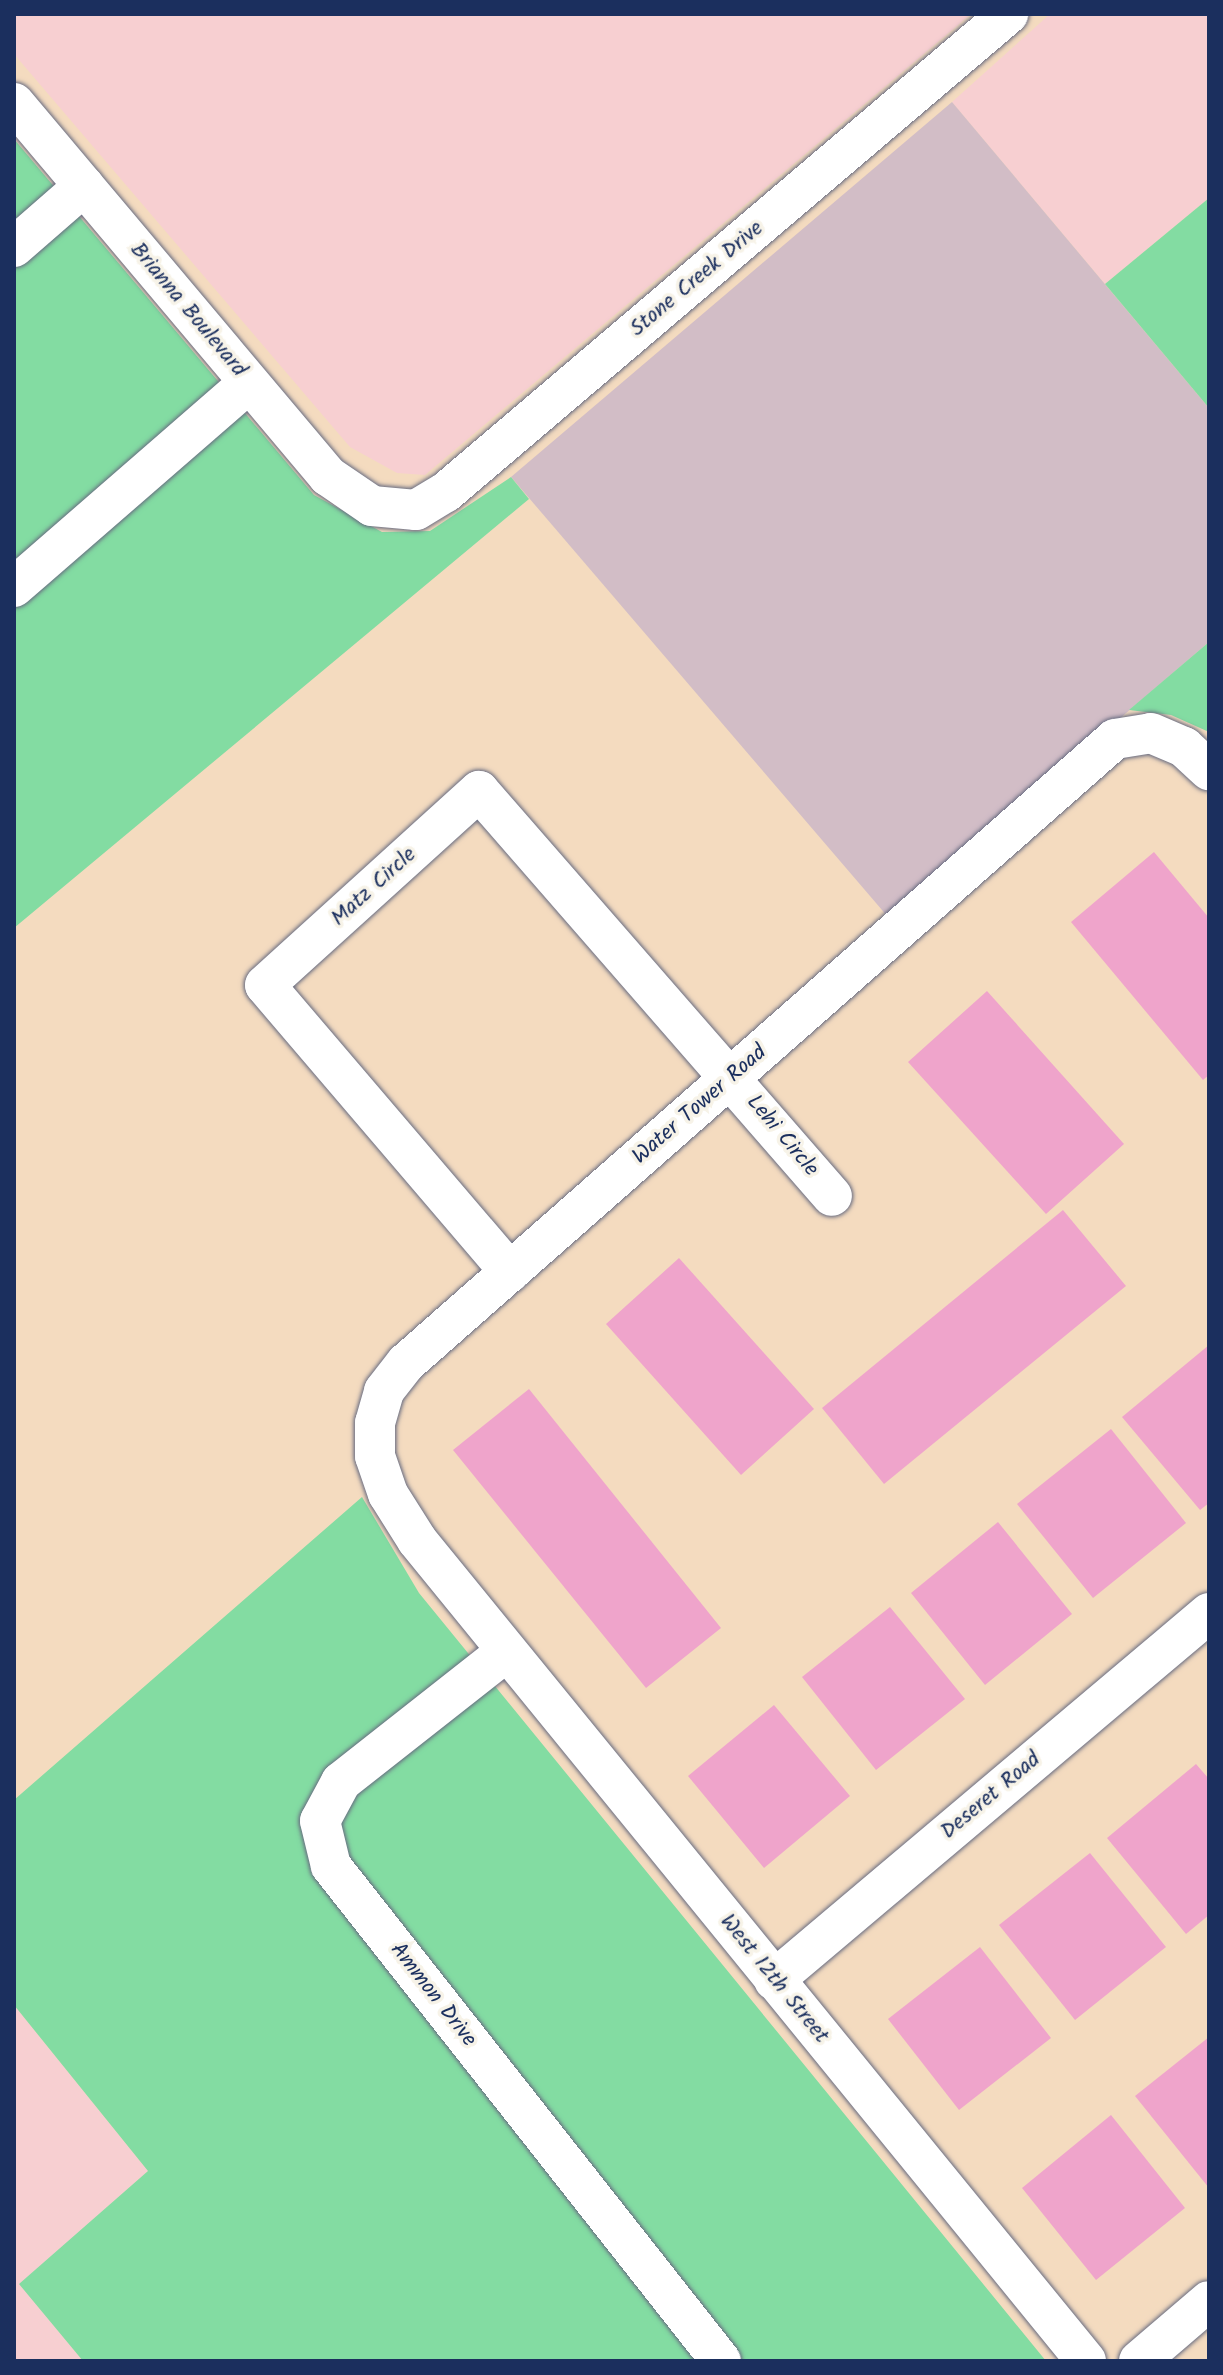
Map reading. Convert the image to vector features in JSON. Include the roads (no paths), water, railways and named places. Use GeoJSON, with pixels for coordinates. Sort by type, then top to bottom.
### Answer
{"type":"FeatureCollection","features":[{"type":"Feature","properties":{"kind":"street","name":"Stone Creek Drive"},"geometry":{"type":"LineString","coordinates":[[372,506],[416,510],[446,492],[1008,14]]}},
{"type":"Feature","properties":{"kind":"street","name":"Brianna Boulevard"},"geometry":{"type":"LineString","coordinates":[[14,103],[328,476],[372,506]]}},
{"type":"Feature","properties":{"kind":"street"},"geometry":{"type":"LineString","coordinates":[[14,247],[84,186]]}},
{"type":"Feature","properties":{"kind":"street"},"geometry":{"type":"LineString","coordinates":[[14,587],[249,383]]}},
{"type":"Feature","properties":{"kind":"street","name":"Water Tower Road"},"geometry":{"type":"LineString","coordinates":[[463,1597],[388,1494],[375,1456],[375,1423],[384,1391],[406,1363],[1115,739],[1151,733],[1184,747],[1209,770]]}},
{"type":"Feature","properties":{"kind":"street","name":"Matz Circle"},"geometry":{"type":"LineString","coordinates":[[510,1272],[265,985],[479,791],[731,1077]]}},
{"type":"Feature","properties":{"kind":"street","name":"Lehi Circle"},"geometry":{"type":"LineString","coordinates":[[731,1077],[832,1196]]}},
{"type":"Feature","properties":{"kind":"street","name":"West 12th Street"},"geometry":{"type":"LineString","coordinates":[[463,1597],[1086,2361]]}},
{"type":"Feature","properties":{"kind":"street","name":"Deseret Road"},"geometry":{"type":"LineString","coordinates":[[774,1980],[1209,1613]]}},
{"type":"Feature","properties":{"kind":"street","name":"Ammon Drive"},"geometry":{"type":"LineString","coordinates":[[506,1652],[341,1782],[320,1821],[331,1866],[721,2361]]}},
{"type":"Feature","properties":{"kind":"street"},"geometry":{"type":"LineString","coordinates":[[1139,2361],[1209,2301]]}}]}
